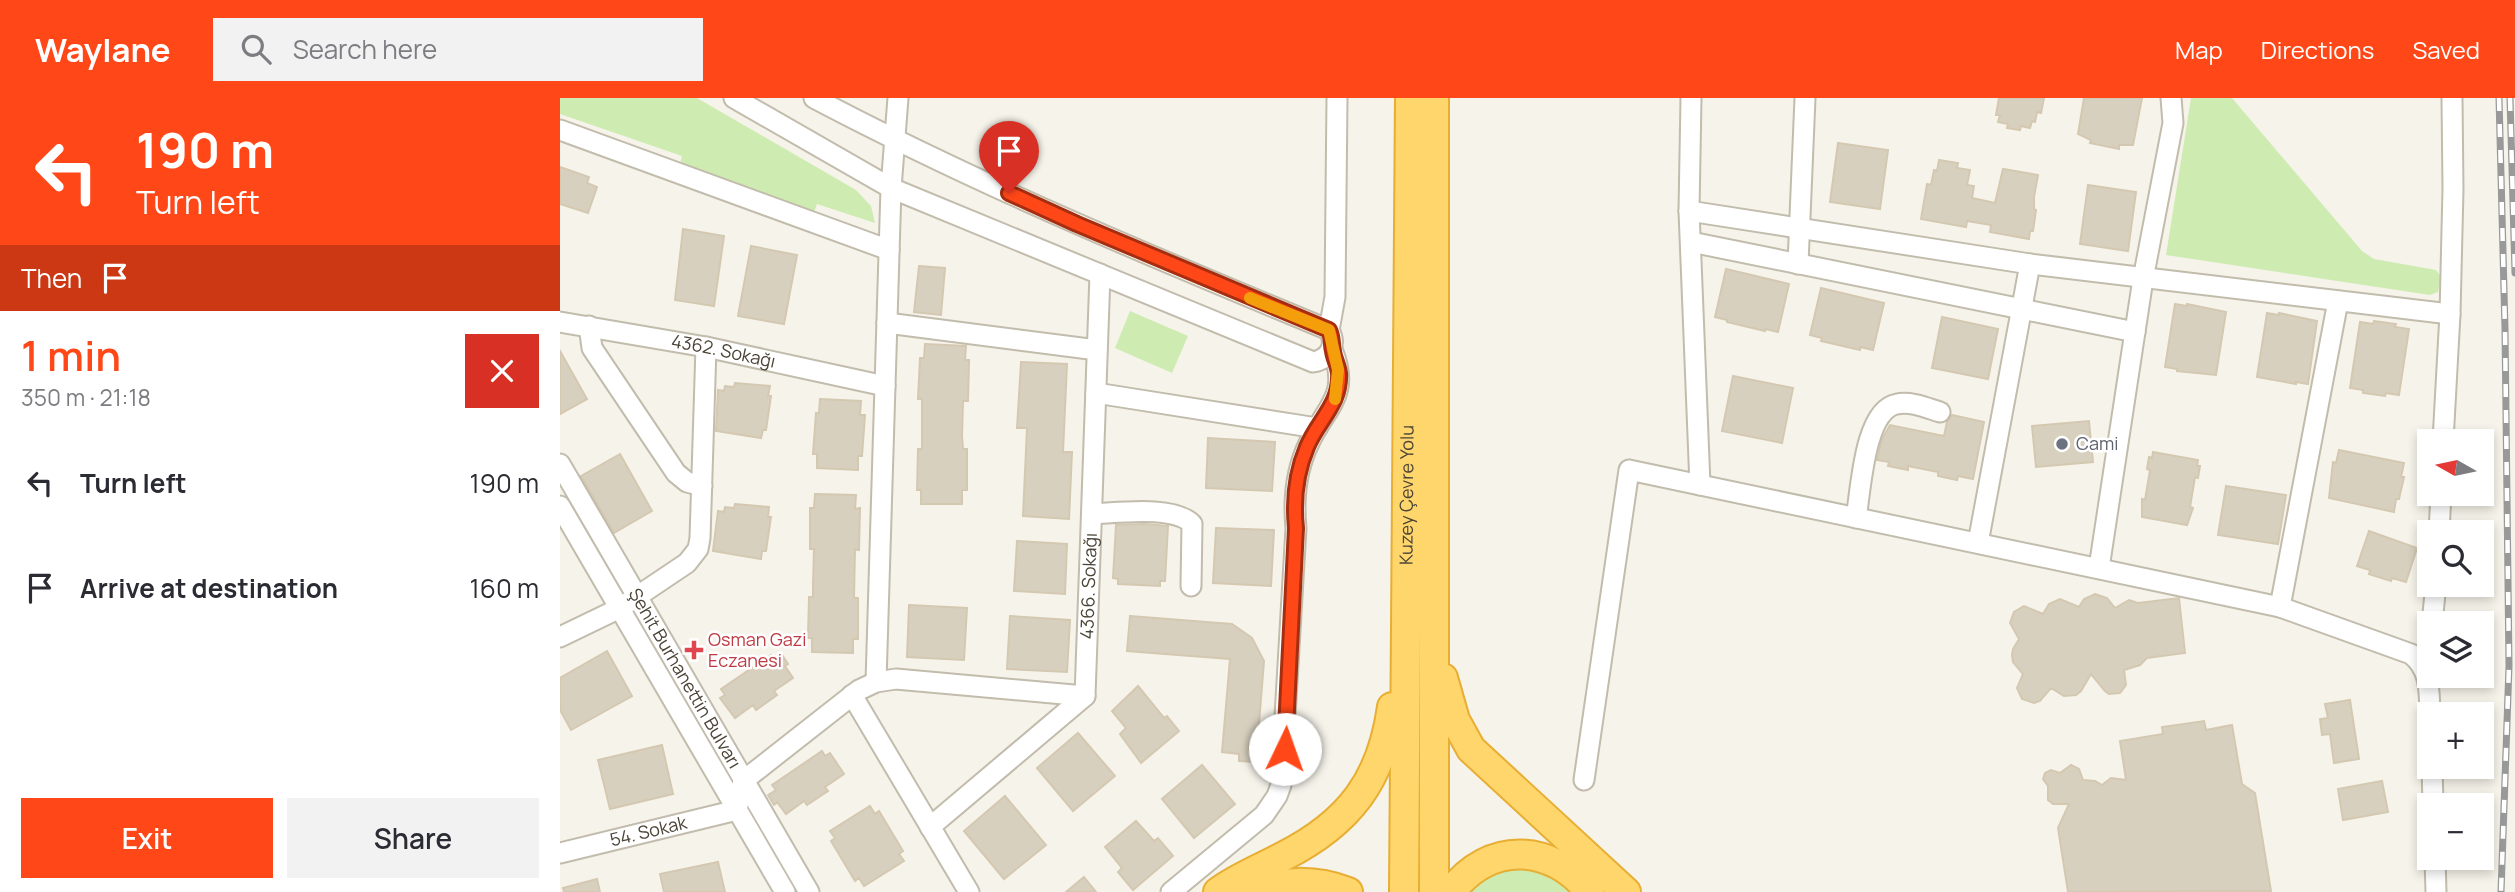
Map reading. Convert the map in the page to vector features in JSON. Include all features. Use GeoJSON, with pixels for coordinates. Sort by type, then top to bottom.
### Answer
{"type":"FeatureCollection","features":[{"type":"Feature","properties":{"kind":"highway","name":"Kuzey Çevre Yolu"},"geometry":{"type":"LineString","coordinates":[[1404,892],[1410,98]]}},
{"type":"Feature","properties":{"kind":"highway","name":"Kuzey Çevre Yolu"},"geometry":{"type":"LineString","coordinates":[[1434,98],[1434,892]]}},
{"type":"Feature","properties":{"kind":"highway"},"geometry":{"type":"LineString","coordinates":[[1218,892],[1302,847],[1329,829],[1349,809],[1369,782],[1387,739],[1405,603]]}},
{"type":"Feature","properties":{"kind":"highway"},"geometry":{"type":"LineString","coordinates":[[1434,649],[1455,720],[1471,749],[1626,892]]}},
{"type":"Feature","properties":{"kind":"highway"},"geometry":{"type":"LineString","coordinates":[[1451,892],[1472,870],[1486,861],[1521,854],[1544,858],[1561,866],[1578,878],[1590,892]]}},
{"type":"Feature","properties":{"kind":"highway"},"geometry":{"type":"LineString","coordinates":[[1254,892],[1293,883],[1319,884],[1348,892]]}},
{"type":"Feature","properties":{"kind":"street"},"geometry":{"type":"LineString","coordinates":[[734,98],[891,188],[1314,362],[1324,358],[1331,340],[1335,297],[1337,98]]}},
{"type":"Feature","properties":{"kind":"street"},"geometry":{"type":"LineString","coordinates":[[814,98],[896,141],[1331,340]]}},
{"type":"Feature","properties":{"kind":"street"},"geometry":{"type":"LineString","coordinates":[[876,682],[891,188],[898,98]]}},
{"type":"Feature","properties":{"kind":"street"},"geometry":{"type":"LineString","coordinates":[[1691,98],[1689,211],[1700,485]]}},
{"type":"Feature","properties":{"kind":"street"},"geometry":{"type":"LineString","coordinates":[[1798,264],[1805,98]]}},
{"type":"Feature","properties":{"kind":"street"},"geometry":{"type":"LineString","coordinates":[[2099,568],[2143,279],[2173,123],[2171,98]]}},
{"type":"Feature","properties":{"kind":"street"},"geometry":{"type":"LineString","coordinates":[[2444,429],[2453,190],[2452,98]]}},
{"type":"Feature","properties":{"kind":"street"},"geometry":{"type":"LineString","coordinates":[[560,130],[889,250]]}},
{"type":"Feature","properties":{"kind":"street"},"geometry":{"type":"LineString","coordinates":[[1689,211],[2030,264],[2449,314]]}},
{"type":"Feature","properties":{"kind":"street"},"geometry":{"type":"LineString","coordinates":[[1690,242],[2135,332]]}},
{"type":"Feature","properties":{"kind":"street"},"geometry":{"type":"LineString","coordinates":[[1978,543],[2030,264]]}},
{"type":"Feature","properties":{"kind":"street","name":"4366. Sokağı"},"geometry":{"type":"LineString","coordinates":[[1085,696],[1100,274]]}},
{"type":"Feature","properties":{"kind":"street"},"geometry":{"type":"LineString","coordinates":[[2280,607],[2338,301]]}},
{"type":"Feature","properties":{"kind":"street","name":"4362. Sokağı"},"geometry":{"type":"LineString","coordinates":[[560,322],[706,347],[885,386]]}},
{"type":"Feature","properties":{"kind":"street"},"geometry":{"type":"LineString","coordinates":[[887,323],[1097,350]]}},
{"type":"Feature","properties":{"kind":"street"},"geometry":{"type":"LineString","coordinates":[[589,326],[592,348],[676,473],[687,482],[702,486]]}},
{"type":"Feature","properties":{"kind":"street"},"geometry":{"type":"LineString","coordinates":[[1171,892],[1264,815],[1281,785],[1294,569],[1295,493],[1302,460],[1338,391],[1338,370],[1331,340]]}},
{"type":"Feature","properties":{"kind":"street"},"geometry":{"type":"LineString","coordinates":[[560,637],[620,608],[693,557],[700,538],[706,347]]}},
{"type":"Feature","properties":{"kind":"street"},"geometry":{"type":"LineString","coordinates":[[1096,393],[1318,428]]}},
{"type":"Feature","properties":{"kind":"street"},"geometry":{"type":"LineString","coordinates":[[1856,517],[1872,430],[1880,414],[1896,404],[1916,405],[1940,412]]}},
{"type":"Feature","properties":{"kind":"street","name":"Şehit Burhanettin Bulvarı"},"geometry":{"type":"LineString","coordinates":[[560,464],[809,892]]}},
{"type":"Feature","properties":{"kind":"street"},"geometry":{"type":"LineString","coordinates":[[1584,780],[1629,470],[2280,607],[2405,650],[2417,658]]}},
{"type":"Feature","properties":{"kind":"street","name":"Şehit Burhanettin Bulvarı"},"geometry":{"type":"LineString","coordinates":[[560,506],[785,892]]}},
{"type":"Feature","properties":{"kind":"street"},"geometry":{"type":"LineString","coordinates":[[1092,514],[1168,513],[1186,518],[1192,524],[1193,533],[1191,586]]}},
{"type":"Feature","properties":{"kind":"street"},"geometry":{"type":"LineString","coordinates":[[737,810],[743,781],[852,695],[876,682],[896,679],[1085,696]]}},
{"type":"Feature","properties":{"kind":"street"},"geometry":{"type":"LineString","coordinates":[[852,695],[969,892]]}},
{"type":"Feature","properties":{"kind":"street"},"geometry":{"type":"LineString","coordinates":[[930,827],[1085,696]]}},
{"type":"Feature","properties":{"kind":"street","name":"54. Sokak"},"geometry":{"type":"LineString","coordinates":[[560,853],[737,810]]}},
{"type":"Feature","properties":{"kind":"street"},"geometry":{"type":"LineString","coordinates":[[2435,870],[2436,892]]}},
{"type":"Feature","properties":{"kind":"green space"},"geometry":{"type":"Polygon","coordinates":[[[560,98],[697,98],[856,190],[871,206],[875,223],[817,204],[813,215],[679,168],[682,156],[560,114],[560,98]]]}},
{"type":"Feature","properties":{"kind":"green space"},"geometry":{"type":"Polygon","coordinates":[[[2191,98],[2232,98],[2362,251],[2374,259],[2436,270],[2441,277],[2438,292],[2430,295],[2166,255],[2191,98]]]}},
{"type":"Feature","properties":{"kind":"green space"},"geometry":{"type":"Polygon","coordinates":[[[1130,311],[1188,336],[1172,373],[1115,348],[1130,311]]]}},
{"type":"Feature","properties":{"kind":"green space"},"geometry":{"type":"Polygon","coordinates":[[[1532,863],[1579,892],[1461,892],[1473,878],[1532,863]]]}},
{"type":"Feature","properties":{"kind":"building"},"geometry":{"type":"Polygon","coordinates":[[[1999,98],[2044,98],[2041,113],[2037,112],[2035,122],[2032,121],[2030,128],[2021,126],[2020,130],[2007,128],[2008,124],[1998,122],[2000,115],[1996,115],[1999,98]]]}},
{"type":"Feature","properties":{"kind":"building"},"geometry":{"type":"Polygon","coordinates":[[[2084,98],[2142,98],[2133,145],[2119,145],[2119,149],[2090,143],[2091,140],[2078,134],[2084,98]]]}},
{"type":"Feature","properties":{"kind":"building"},"geometry":{"type":"Polygon","coordinates":[[[1838,143],[1888,150],[1880,209],[1830,202],[1838,143]]]}},
{"type":"Feature","properties":{"kind":"building"},"geometry":{"type":"Polygon","coordinates":[[[1939,160],[1958,163],[1957,168],[1970,170],[1967,185],[1974,186],[1972,198],[1995,203],[2003,169],[2038,175],[2034,197],[2036,210],[2029,239],[1990,232],[1991,225],[1967,221],[1966,227],[1921,219],[1927,184],[1931,185],[1939,160]]]}},
{"type":"Feature","properties":{"kind":"building"},"geometry":{"type":"Polygon","coordinates":[[[560,167],[589,177],[587,183],[597,187],[588,213],[560,204],[560,167]]]}},
{"type":"Feature","properties":{"kind":"building"},"geometry":{"type":"Polygon","coordinates":[[[2088,185],[2136,192],[2128,251],[2080,244],[2088,185]]]}},
{"type":"Feature","properties":{"kind":"building"},"geometry":{"type":"Polygon","coordinates":[[[683,229],[724,236],[714,306],[675,300],[683,229]]]}},
{"type":"Feature","properties":{"kind":"building"},"geometry":{"type":"Polygon","coordinates":[[[751,246],[797,255],[784,324],[738,316],[751,246]]]}},
{"type":"Feature","properties":{"kind":"building"},"geometry":{"type":"Polygon","coordinates":[[[919,266],[945,268],[941,315],[914,312],[919,266]]]}},
{"type":"Feature","properties":{"kind":"building"},"geometry":{"type":"Polygon","coordinates":[[[1726,269],[1789,284],[1778,332],[1715,317],[1726,269]]]}},
{"type":"Feature","properties":{"kind":"building"},"geometry":{"type":"Polygon","coordinates":[[[1821,288],[1884,303],[1873,350],[1860,347],[1860,350],[1821,341],[1822,338],[1810,335],[1821,288]]]}},
{"type":"Feature","properties":{"kind":"building"},"geometry":{"type":"Polygon","coordinates":[[[2175,304],[2226,312],[2216,375],[2165,367],[2175,304]]]}},
{"type":"Feature","properties":{"kind":"building"},"geometry":{"type":"Polygon","coordinates":[[[2267,313],[2317,321],[2308,384],[2257,377],[2267,313]]]}},
{"type":"Feature","properties":{"kind":"building"},"geometry":{"type":"Polygon","coordinates":[[[1942,317],[1998,329],[1988,379],[1932,368],[1942,317]]]}},
{"type":"Feature","properties":{"kind":"building"},"geometry":{"type":"Polygon","coordinates":[[[2374,321],[2409,329],[2399,395],[2363,393],[2363,390],[2350,388],[2360,322],[2373,324],[2374,321]]]}},
{"type":"Feature","properties":{"kind":"building"},"geometry":{"type":"Polygon","coordinates":[[[925,344],[966,346],[965,360],[969,360],[968,401],[963,401],[962,436],[963,449],[967,449],[967,490],[962,490],[962,504],[921,504],[921,490],[917,490],[918,449],[922,449],[922,399],[918,399],[920,358],[924,358],[925,344]]]}},
{"type":"Feature","properties":{"kind":"building"},"geometry":{"type":"Polygon","coordinates":[[[560,351],[587,399],[560,414],[560,351]]]}},
{"type":"Feature","properties":{"kind":"building"},"geometry":{"type":"Polygon","coordinates":[[[1021,362],[1067,364],[1063,452],[1072,452],[1069,519],[1023,516],[1027,428],[1017,428],[1021,362]]]}},
{"type":"Feature","properties":{"kind":"building"},"geometry":{"type":"Polygon","coordinates":[[[1733,376],[1793,388],[1782,443],[1722,431],[1733,376]]]}},
{"type":"Feature","properties":{"kind":"building"},"geometry":{"type":"Polygon","coordinates":[[[735,383],[770,386],[766,430],[763,430],[761,438],[716,431],[718,390],[724,391],[725,386],[734,387],[735,383]]]}},
{"type":"Feature","properties":{"kind":"building"},"geometry":{"type":"Polygon","coordinates":[[[820,399],[861,401],[860,415],[865,415],[862,456],[858,456],[858,470],[817,468],[817,454],[813,454],[816,413],[819,413],[820,399]]]}},
{"type":"Feature","properties":{"kind":"building"},"geometry":{"type":"Polygon","coordinates":[[[1952,415],[1984,422],[1973,479],[1958,476],[1957,480],[1938,476],[1938,472],[1908,466],[1908,470],[1888,466],[1889,462],[1877,460],[1882,439],[1890,425],[1944,436],[1947,422],[1952,415]]]}},
{"type":"Feature","properties":{"kind":"building","name":"Cami"},"geometry":{"type":"Polygon","coordinates":[[[2089,421],[2093,462],[2036,467],[2032,426],[2089,421]]]}},
{"type":"Feature","properties":{"kind":"building"},"geometry":{"type":"Polygon","coordinates":[[[1208,438],[1275,442],[1272,491],[1206,488],[1208,438]]]}},
{"type":"Feature","properties":{"kind":"building"},"geometry":{"type":"Polygon","coordinates":[[[2339,450],[2404,463],[2401,477],[2404,477],[2394,512],[2329,498],[2333,462],[2336,463],[2339,450]]]}},
{"type":"Feature","properties":{"kind":"building"},"geometry":{"type":"Polygon","coordinates":[[[2153,452],[2198,460],[2198,478],[2195,477],[2190,507],[2193,508],[2187,525],[2142,517],[2142,499],[2145,500],[2150,470],[2147,469],[2149,457],[2152,458],[2153,452]]]}},
{"type":"Feature","properties":{"kind":"building"},"geometry":{"type":"Polygon","coordinates":[[[620,454],[652,511],[614,533],[581,476],[620,454]]]}},
{"type":"Feature","properties":{"kind":"building"},"geometry":{"type":"Polygon","coordinates":[[[2226,486],[2286,495],[2278,544],[2218,535],[2226,486]]]}},
{"type":"Feature","properties":{"kind":"building"},"geometry":{"type":"Polygon","coordinates":[[[815,494],[856,495],[855,509],[860,508],[859,550],[855,549],[854,598],[858,598],[858,639],[853,639],[853,653],[812,652],[812,638],[808,638],[809,597],[813,597],[814,549],[810,549],[810,508],[814,508],[815,494]]]}},
{"type":"Feature","properties":{"kind":"building"},"geometry":{"type":"Polygon","coordinates":[[[735,504],[769,507],[768,517],[771,517],[766,551],[762,551],[761,559],[713,551],[718,511],[724,512],[725,507],[734,508],[735,504]]]}},
{"type":"Feature","properties":{"kind":"building"},"geometry":{"type":"Polygon","coordinates":[[[1116,525],[1168,526],[1165,581],[1160,581],[1160,586],[1118,584],[1118,579],[1113,578],[1116,525]]]}},
{"type":"Feature","properties":{"kind":"building"},"geometry":{"type":"Polygon","coordinates":[[[1216,528],[1274,530],[1271,586],[1213,583],[1216,528]]]}},
{"type":"Feature","properties":{"kind":"building"},"geometry":{"type":"Polygon","coordinates":[[[2369,531],[2417,548],[2406,582],[2392,578],[2391,581],[2369,574],[2370,570],[2357,566],[2369,531]]]}},
{"type":"Feature","properties":{"kind":"building"},"geometry":{"type":"Polygon","coordinates":[[[1017,541],[1067,544],[1065,594],[1014,591],[1017,541]]]}},
{"type":"Feature","properties":{"kind":"building"},"geometry":{"type":"Polygon","coordinates":[[[2095,594],[2107,598],[2115,608],[2129,600],[2138,603],[2179,598],[2185,653],[2147,658],[2140,665],[2124,670],[2126,685],[2120,693],[2109,694],[2091,674],[2076,695],[2064,696],[2051,688],[2040,701],[2034,703],[2022,699],[2017,688],[2023,674],[2013,662],[2012,655],[2019,639],[2010,623],[2014,612],[2024,606],[2043,614],[2049,604],[2060,599],[2079,607],[2084,599],[2095,594]]]}},
{"type":"Feature","properties":{"kind":"building"},"geometry":{"type":"Polygon","coordinates":[[[909,605],[967,608],[964,660],[907,657],[909,605]]]}},
{"type":"Feature","properties":{"kind":"building"},"geometry":{"type":"Polygon","coordinates":[[[1010,616],[1070,620],[1067,672],[1007,669],[1010,616]]]}},
{"type":"Feature","properties":{"kind":"building"},"geometry":{"type":"Polygon","coordinates":[[[1130,616],[1232,624],[1252,638],[1264,661],[1256,762],[1239,761],[1239,754],[1222,752],[1230,659],[1127,651],[1130,616]]]}},
{"type":"Feature","properties":{"kind":"building"},"geometry":{"type":"Polygon","coordinates":[[[607,651],[632,696],[571,730],[560,710],[560,678],[607,651]]]}},
{"type":"Feature","properties":{"kind":"building"},"geometry":{"type":"Polygon","coordinates":[[[771,655],[775,660],[782,655],[793,678],[774,691],[777,695],[756,710],[753,705],[735,718],[720,698],[725,695],[721,689],[771,655]]]}},
{"type":"Feature","properties":{"kind":"building"},"geometry":{"type":"Polygon","coordinates":[[[1138,686],[1164,718],[1167,716],[1179,731],[1141,763],[1120,734],[1126,728],[1112,711],[1138,686]]]}},
{"type":"Feature","properties":{"kind":"building"},"geometry":{"type":"Polygon","coordinates":[[[2350,700],[2359,759],[2334,763],[2330,734],[2322,735],[2320,719],[2328,718],[2325,704],[2350,700]]]}},
{"type":"Feature","properties":{"kind":"building"},"geometry":{"type":"Polygon","coordinates":[[[2204,721],[2206,730],[2232,725],[2242,784],[2255,793],[2271,891],[2068,892],[2058,828],[2069,804],[2053,804],[2048,800],[2048,786],[2043,779],[2045,773],[2051,770],[2060,773],[2071,765],[2079,769],[2083,780],[2102,785],[2111,778],[2126,780],[2120,741],[2163,734],[2162,727],[2204,721]]]}},
{"type":"Feature","properties":{"kind":"building"},"geometry":{"type":"Polygon","coordinates":[[[1078,733],[1115,776],[1073,811],[1037,768],[1078,733]]]}},
{"type":"Feature","properties":{"kind":"building"},"geometry":{"type":"Polygon","coordinates":[[[662,745],[673,794],[610,809],[598,760],[662,745]]]}},
{"type":"Feature","properties":{"kind":"building"},"geometry":{"type":"Polygon","coordinates":[[[822,751],[825,756],[830,753],[844,774],[825,787],[828,791],[807,805],[804,801],[786,814],[777,802],[774,805],[768,795],[776,790],[772,785],[822,751]]]}},
{"type":"Feature","properties":{"kind":"building"},"geometry":{"type":"Polygon","coordinates":[[[1202,765],[1235,804],[1194,838],[1162,799],[1202,765]]]}},
{"type":"Feature","properties":{"kind":"building"},"geometry":{"type":"Polygon","coordinates":[[[2382,781],[2388,812],[2343,820],[2338,789],[2382,781]]]}},
{"type":"Feature","properties":{"kind":"building"},"geometry":{"type":"Polygon","coordinates":[[[1005,796],[1046,845],[1004,879],[964,831],[1005,796]]]}},
{"type":"Feature","properties":{"kind":"building"},"geometry":{"type":"Polygon","coordinates":[[[870,806],[875,814],[879,811],[903,851],[899,854],[904,861],[864,886],[859,878],[855,881],[831,841],[835,838],[830,831],[870,806]]]}},
{"type":"Feature","properties":{"kind":"building"},"geometry":{"type":"Polygon","coordinates":[[[1136,821],[1154,841],[1158,838],[1173,856],[1133,890],[1118,872],[1122,868],[1105,847],[1136,821]]]}},
{"type":"Feature","properties":{"kind":"building"},"geometry":{"type":"Polygon","coordinates":[[[718,862],[725,892],[664,892],[660,874],[718,862]]]}},
{"type":"Feature","properties":{"kind":"building"},"geometry":{"type":"Polygon","coordinates":[[[1084,877],[1096,892],[1066,892],[1084,877]]]}},
{"type":"Feature","properties":{"kind":"building"},"geometry":{"type":"Polygon","coordinates":[[[597,879],[600,892],[564,892],[563,888],[597,879]]]}},
{"type":"Feature","properties":{"kind":"railway"},"geometry":{"type":"LineString","coordinates":[[2499,98],[2509,666],[2501,892]]}},
{"type":"Feature","properties":{"kind":"railway"},"geometry":{"type":"LineString","coordinates":[[2510,98],[2515,273]]}},
{"type":"Feature","properties":{"kind":"slow traffic"},"geometry":{"type":"LineString","coordinates":[[1250,298],[1329,330],[1339,380],[1335,399]]}},
{"type":"Feature","properties":{"kind":"place","name":"Cami"},"geometry":{"type":"Point","coordinates":[2062,444]}},
{"type":"Feature","properties":{"kind":"place","name":"Osman Gazi Eczanesi"},"geometry":{"type":"Point","coordinates":[694,650]}},
{"type":"Feature","properties":{"kind":"route"},"geometry":{"type":"LineString","coordinates":[[1009,193],[1329,330],[1332,336],[1332,349],[1338,370],[1338,391],[1335,402],[1308,444],[1297,476],[1295,493],[1296,528],[1285,749]]}}]}
